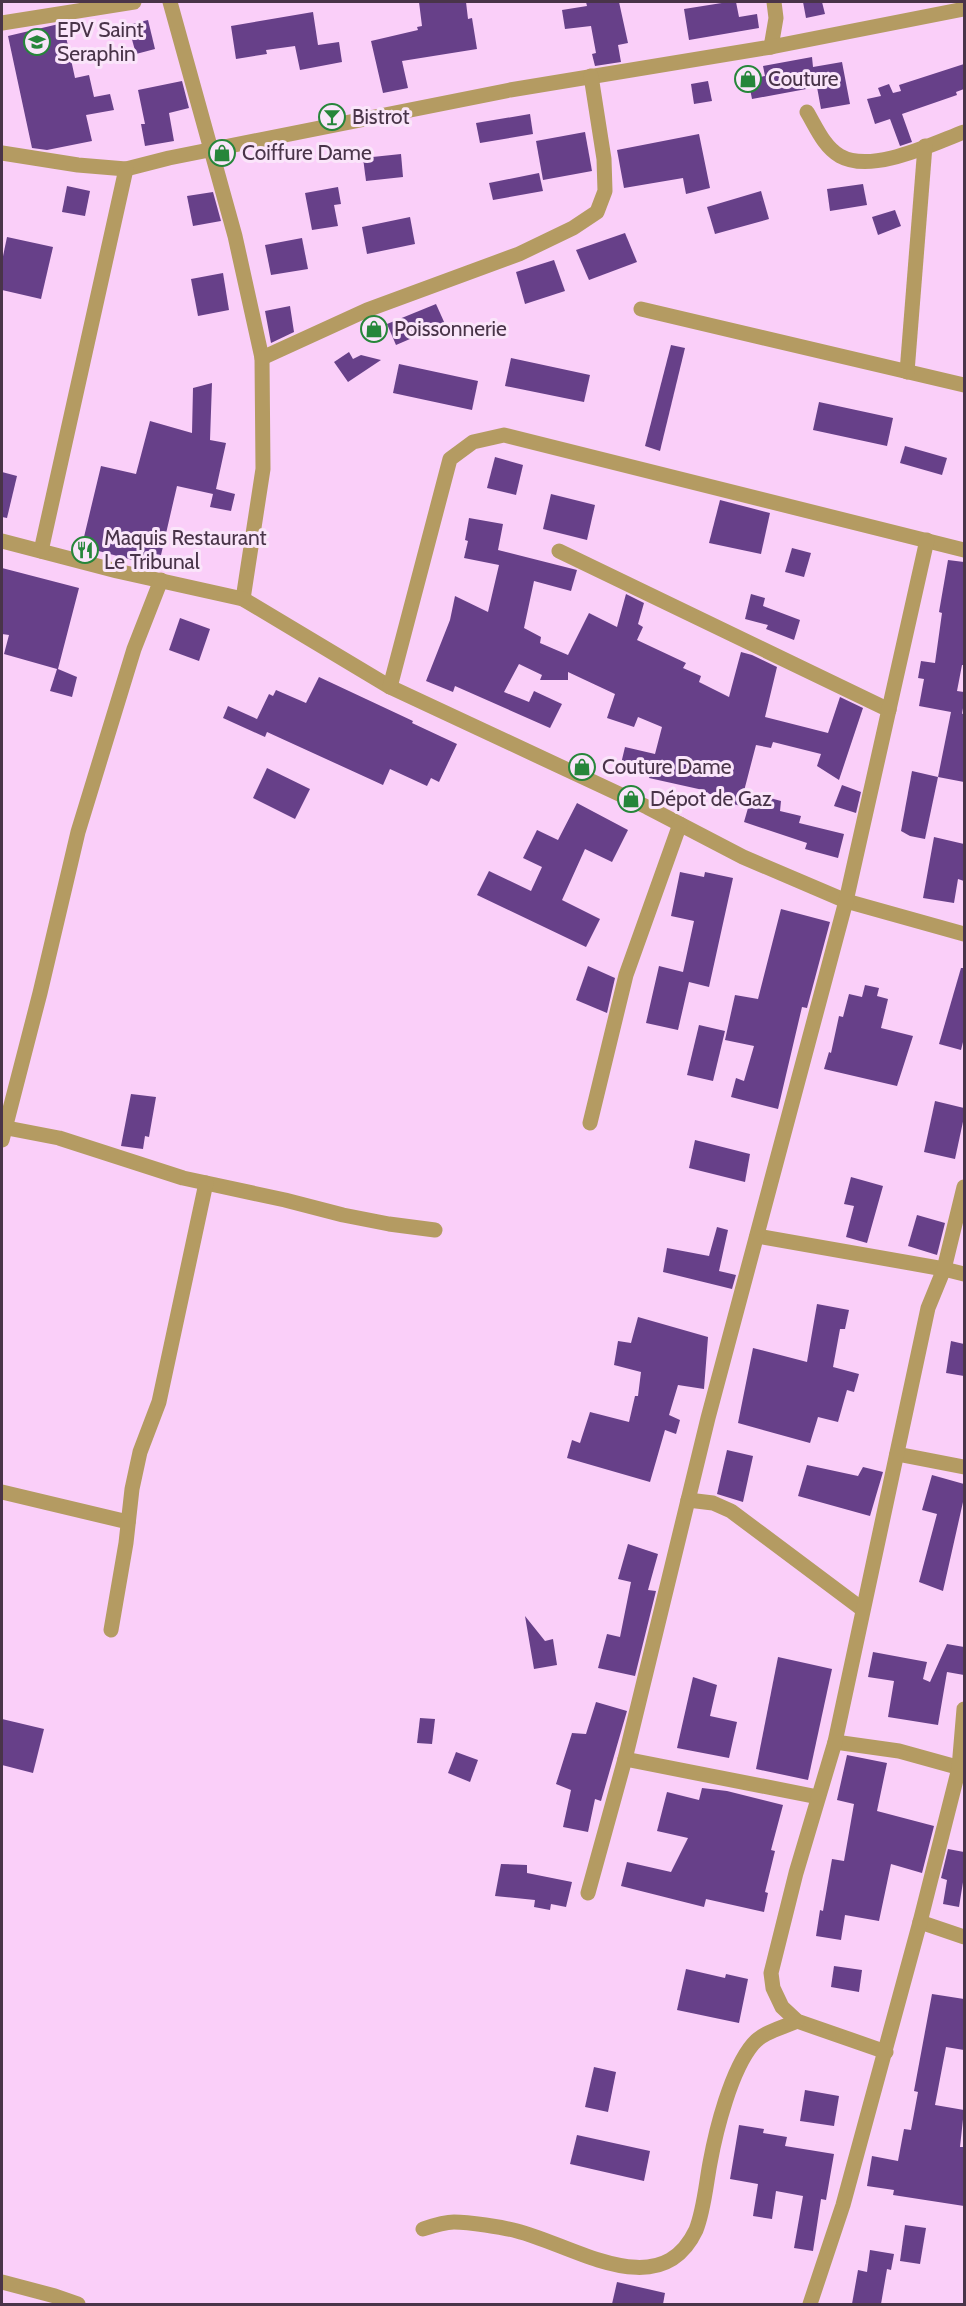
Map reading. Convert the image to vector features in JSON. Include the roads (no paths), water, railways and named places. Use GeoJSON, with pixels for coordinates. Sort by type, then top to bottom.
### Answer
{"type":"FeatureCollection","features":[{"type":"Feature","properties":{"kind":"street"},"geometry":{"type":"LineString","coordinates":[[2,23],[134,2]]}},
{"type":"Feature","properties":{"kind":"street"},"geometry":{"type":"LineString","coordinates":[[170,2],[236,236],[262,358],[263,469],[243,599]]}},
{"type":"Feature","properties":{"kind":"street"},"geometry":{"type":"LineString","coordinates":[[771,47],[776,18],[774,2]]}},
{"type":"Feature","properties":{"kind":"street"},"geometry":{"type":"LineString","coordinates":[[2,153],[78,165],[126,169],[510,90],[771,47],[964,9]]}},
{"type":"Feature","properties":{"kind":"street"},"geometry":{"type":"LineString","coordinates":[[262,358],[367,310],[519,254],[573,228],[597,212],[605,191],[604,159],[591,76]]}},
{"type":"Feature","properties":{"kind":"street"},"geometry":{"type":"LineString","coordinates":[[807,112],[824,142],[840,156],[861,163],[897,156],[964,132]]}},
{"type":"Feature","properties":{"kind":"street"},"geometry":{"type":"LineString","coordinates":[[907,372],[925,146]]}},
{"type":"Feature","properties":{"kind":"street"},"geometry":{"type":"LineString","coordinates":[[41,551],[126,169]]}},
{"type":"Feature","properties":{"kind":"street"},"geometry":{"type":"LineString","coordinates":[[641,309],[964,385]]}},
{"type":"Feature","properties":{"kind":"street"},"geometry":{"type":"LineString","coordinates":[[390,687],[450,459],[473,442],[504,435],[964,550]]}},
{"type":"Feature","properties":{"kind":"street"},"geometry":{"type":"LineString","coordinates":[[588,1893],[625,1759],[688,1500],[846,901],[927,540]]}},
{"type":"Feature","properties":{"kind":"street"},"geometry":{"type":"LineString","coordinates":[[2,541],[243,599],[390,687],[680,824],[743,857],[846,901],[964,931]]}},
{"type":"Feature","properties":{"kind":"street"},"geometry":{"type":"LineString","coordinates":[[559,551],[889,710]]}},
{"type":"Feature","properties":{"kind":"street"},"geometry":{"type":"LineString","coordinates":[[161,580],[134,650],[78,832],[37,1004],[3,1132],[59,1138],[183,1178],[343,1215],[435,1230]]}},
{"type":"Feature","properties":{"kind":"street"},"geometry":{"type":"LineString","coordinates":[[590,1123],[626,975],[680,824]]}},
{"type":"Feature","properties":{"kind":"street"},"geometry":{"type":"LineString","coordinates":[[111,1629],[132,1489],[140,1452],[159,1402],[206,1183]]}},
{"type":"Feature","properties":{"kind":"street"},"geometry":{"type":"LineString","coordinates":[[886,2052],[797,2021],[782,2007],[773,1988],[771,1973],[777,1942],[835,1742],[928,1308],[944,1269],[964,1187]]}},
{"type":"Feature","properties":{"kind":"street"},"geometry":{"type":"LineString","coordinates":[[757,1236],[964,1274]]}},
{"type":"Feature","properties":{"kind":"street"},"geometry":{"type":"LineString","coordinates":[[897,1454],[964,1467]]}},
{"type":"Feature","properties":{"kind":"street"},"geometry":{"type":"LineString","coordinates":[[2,1492],[128,1522]]}},
{"type":"Feature","properties":{"kind":"street"},"geometry":{"type":"LineString","coordinates":[[688,1500],[713,1503],[731,1510],[862,1610]]}},
{"type":"Feature","properties":{"kind":"street"},"geometry":{"type":"LineString","coordinates":[[810,2304],[843,2205],[962,1769],[964,1709]]}},
{"type":"Feature","properties":{"kind":"street"},"geometry":{"type":"LineString","coordinates":[[835,1742],[899,1750],[962,1769]]}},
{"type":"Feature","properties":{"kind":"street"},"geometry":{"type":"LineString","coordinates":[[625,1759],[819,1797]]}},
{"type":"Feature","properties":{"kind":"street"},"geometry":{"type":"LineString","coordinates":[[920,1922],[964,1937]]}},
{"type":"Feature","properties":{"kind":"street"},"geometry":{"type":"LineString","coordinates":[[423,2229],[453,2222],[517,2231],[572,2254],[633,2272],[655,2270],[672,2262],[696,2230],[715,2136],[742,2062],[754,2043],[769,2033],[797,2021]]}},
{"type":"Feature","properties":{"kind":"street"},"geometry":{"type":"LineString","coordinates":[[2,2282],[78,2304]]}},
{"type":"Feature","properties":{"kind":"place","name":"EPV Saint Seraphin"},"geometry":{"type":"Point","coordinates":[37,42]}},
{"type":"Feature","properties":{"kind":"place","name":"Couture"},"geometry":{"type":"Point","coordinates":[748,79]}},
{"type":"Feature","properties":{"kind":"place","name":"Bistrot"},"geometry":{"type":"Point","coordinates":[332,117]}},
{"type":"Feature","properties":{"kind":"place","name":"Coiffure Dame"},"geometry":{"type":"Point","coordinates":[222,153]}},
{"type":"Feature","properties":{"kind":"place","name":"Poissonnerie"},"geometry":{"type":"Point","coordinates":[374,329]}},
{"type":"Feature","properties":{"kind":"place","name":"Maquis Restaurant Le Tribunal"},"geometry":{"type":"Point","coordinates":[85,550]}},
{"type":"Feature","properties":{"kind":"place","name":"Couture Dame"},"geometry":{"type":"Point","coordinates":[582,767]}},
{"type":"Feature","properties":{"kind":"place","name":"Dépot de Gaz"},"geometry":{"type":"Point","coordinates":[631,799]}}]}
